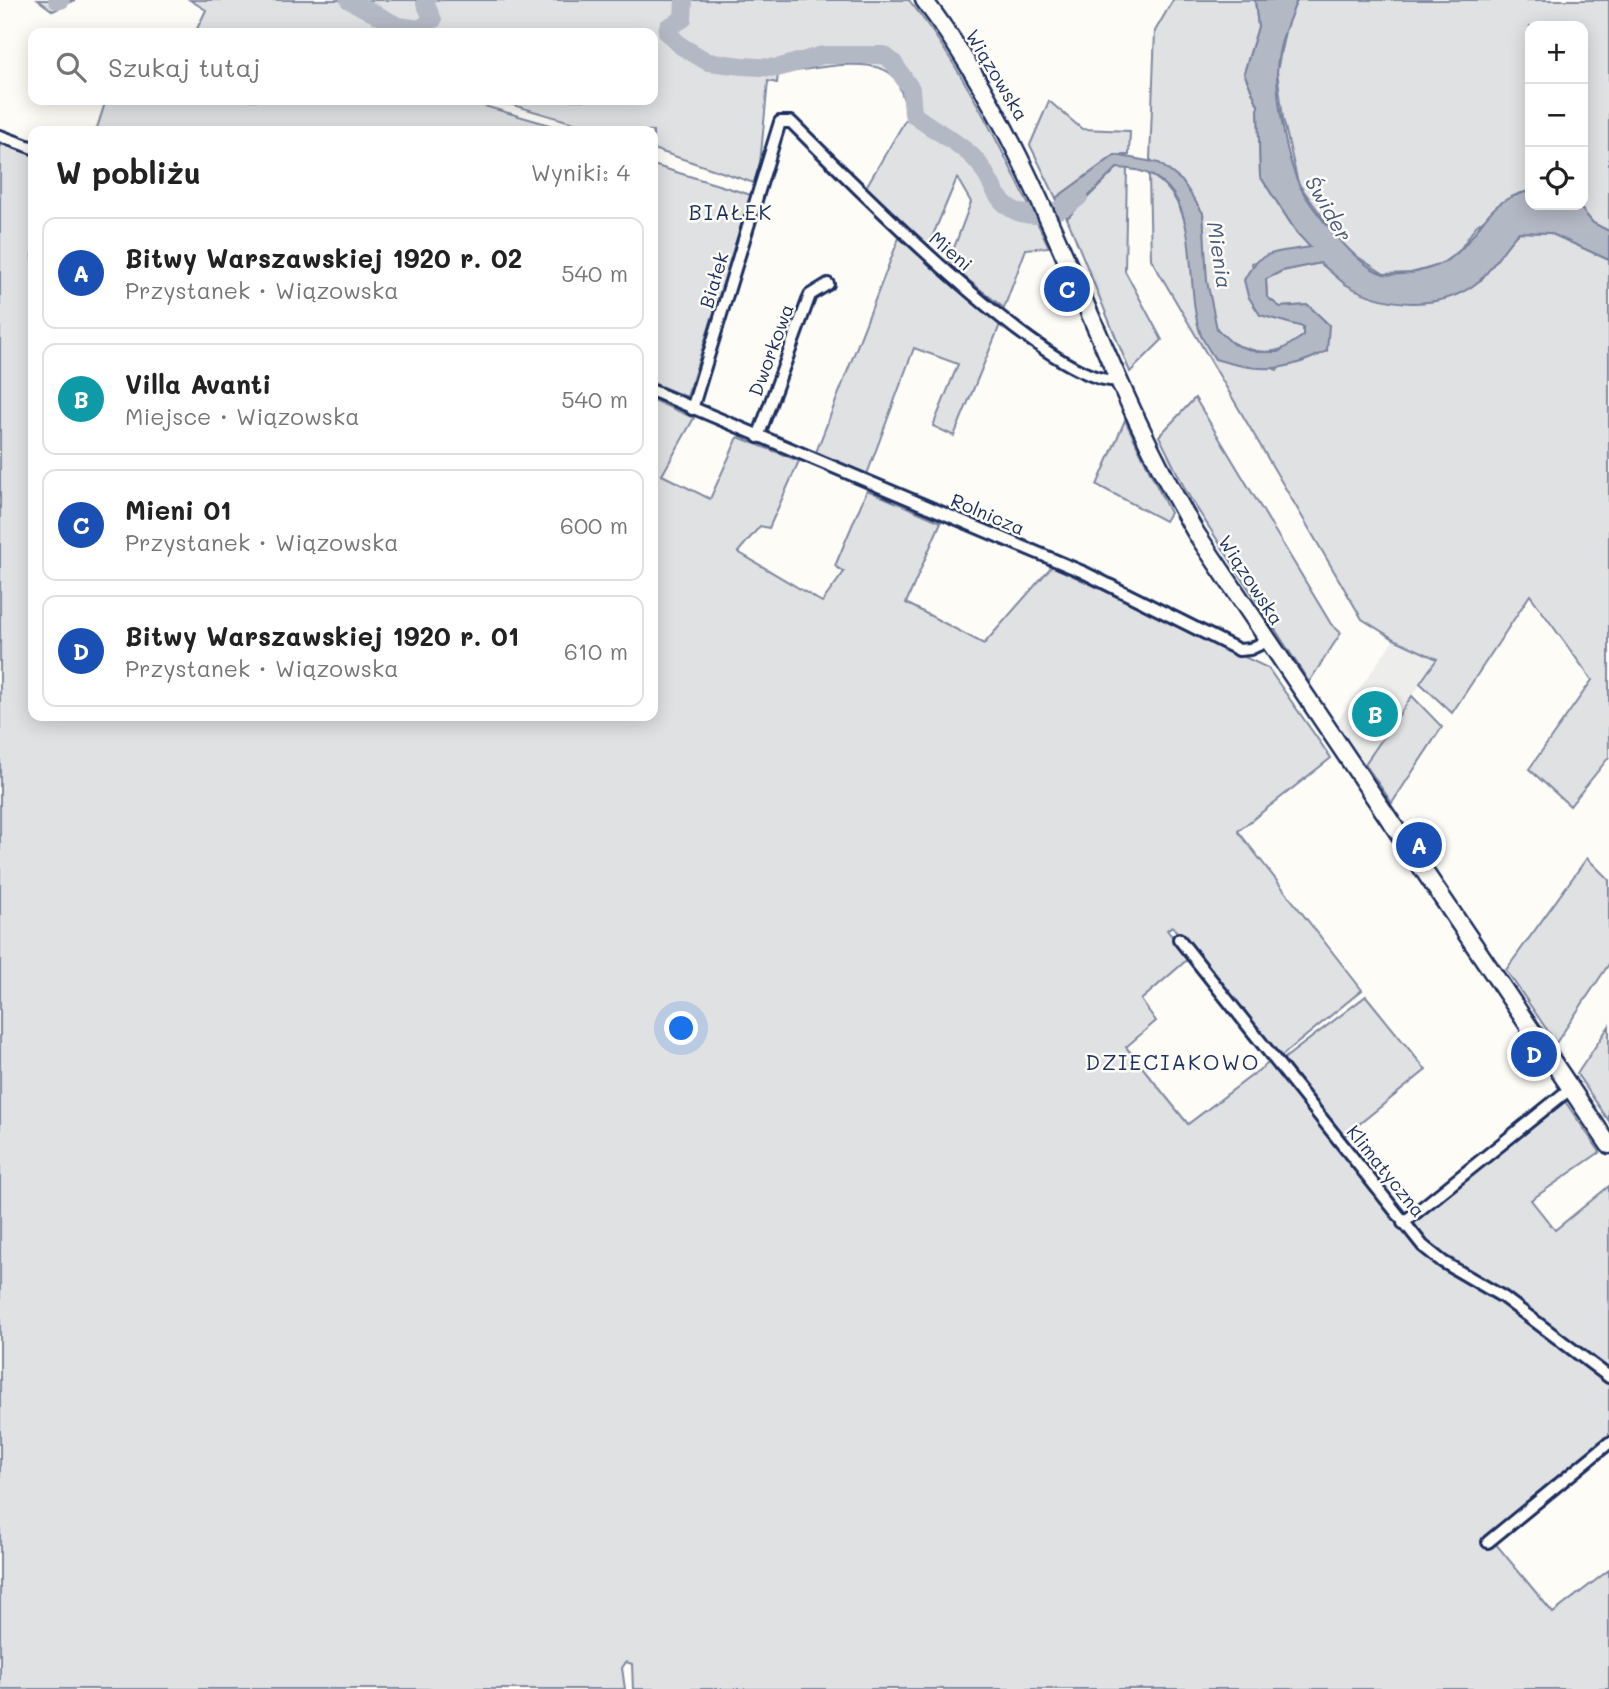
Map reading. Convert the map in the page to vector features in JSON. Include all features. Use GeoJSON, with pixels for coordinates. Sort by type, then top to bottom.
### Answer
{"type":"FeatureCollection","features":[{"type":"Feature","properties":{"kind":"main road","name":"Wiązowska"},"geometry":{"type":"LineString","coordinates":[[924,0],[1005,125],[1054,228],[1118,380],[1180,506],[1267,641],[1609,1145]]}},
{"type":"Feature","properties":{"kind":"street","name":"Mieni"},"geometry":{"type":"LineString","coordinates":[[780,122],[791,122],[932,259],[1022,333],[1069,366],[1101,381],[1118,380]]}},
{"type":"Feature","properties":{"kind":"street","name":"Białek"},"geometry":{"type":"LineString","coordinates":[[692,409],[780,122]]}},
{"type":"Feature","properties":{"kind":"street"},"geometry":{"type":"LineString","coordinates":[[0,136],[28,146]]}},
{"type":"Feature","properties":{"kind":"street","name":"Dworkowa"},"geometry":{"type":"LineString","coordinates":[[758,437],[810,295],[828,284]]}},
{"type":"Feature","properties":{"kind":"street","name":"Rolnicza"},"geometry":{"type":"LineString","coordinates":[[658,393],[1083,572],[1239,650],[1250,649],[1267,641]]}},
{"type":"Feature","properties":{"kind":"street","name":"Klimatyczna"},"geometry":{"type":"LineString","coordinates":[[1180,939],[1403,1223],[1443,1262],[1503,1297],[1609,1377]]}},
{"type":"Feature","properties":{"kind":"street"},"geometry":{"type":"LineString","coordinates":[[1403,1223],[1571,1088]]}},
{"type":"Feature","properties":{"kind":"street"},"geometry":{"type":"LineString","coordinates":[[1488,1542],[1609,1443]]}},
{"type":"Feature","properties":{"kind":"shaded area"},"geometry":{"type":"Polygon","coordinates":[[[38,0],[75,0],[53,11],[38,0]]]}},
{"type":"Feature","properties":{"kind":"shaded area"},"geometry":{"type":"Polygon","coordinates":[[[190,0],[909,0],[950,58],[968,89],[1049,247],[1026,249],[1004,308],[948,264],[971,202],[957,178],[928,247],[866,187],[909,114],[895,78],[886,70],[873,66],[822,67],[778,74],[777,83],[768,81],[760,164],[754,183],[658,151],[658,126],[584,126],[513,105],[658,105],[658,28],[197,28],[206,10],[190,0]]]}},
{"type":"Feature","properties":{"kind":"shaded area"},"geometry":{"type":"Polygon","coordinates":[[[1173,0],[1255,0],[1258,27],[1244,73],[1258,105],[1260,176],[1297,233],[1311,247],[1252,263],[1260,315],[1304,327],[1303,336],[1278,350],[1264,352],[1240,346],[1228,340],[1218,330],[1207,291],[1203,213],[1150,159],[1155,31],[1173,0]]]}},
{"type":"Feature","properties":{"kind":"shaded area"},"geometry":{"type":"Polygon","coordinates":[[[1255,0],[1297,0],[1277,63],[1286,143],[1298,182],[1312,206],[1348,249],[1373,269],[1390,275],[1411,273],[1449,259],[1468,241],[1495,207],[1525,192],[1525,210],[1582,210],[1593,223],[1609,231],[1609,260],[1550,233],[1519,232],[1478,282],[1448,298],[1413,303],[1395,302],[1361,292],[1345,284],[1320,263],[1282,271],[1266,279],[1267,297],[1280,307],[1308,305],[1329,325],[1327,351],[1298,363],[1272,368],[1246,367],[1215,359],[1201,335],[1195,312],[1187,230],[1180,206],[1167,186],[1147,173],[1117,168],[1067,218],[1056,198],[1115,155],[1159,163],[1182,181],[1203,213],[1207,281],[1217,329],[1233,344],[1257,352],[1278,352],[1303,336],[1303,327],[1260,315],[1248,296],[1244,280],[1257,262],[1271,253],[1310,247],[1297,233],[1260,176],[1258,105],[1244,73],[1258,27],[1255,0]]]}},
{"type":"Feature","properties":{"kind":"shaded area"},"geometry":{"type":"Polygon","coordinates":[[[1297,0],[1609,0],[1609,231],[1593,223],[1582,210],[1588,210],[1588,21],[1525,21],[1525,192],[1518,194],[1476,226],[1459,251],[1440,265],[1411,273],[1384,274],[1346,249],[1298,183],[1283,118],[1277,71],[1286,26],[1297,0]]]}},
{"type":"Feature","properties":{"kind":"shaded area"},"geometry":{"type":"Polygon","coordinates":[[[1049,101],[1082,129],[1130,131],[1129,155],[1115,155],[1056,198],[1030,145],[1049,101]]]}},
{"type":"Feature","properties":{"kind":"shaded area"},"geometry":{"type":"Polygon","coordinates":[[[104,105],[481,105],[553,126],[98,126],[104,105]]]}},
{"type":"Feature","properties":{"kind":"shaded area"},"geometry":{"type":"Polygon","coordinates":[[[0,141],[28,151],[28,721],[658,721],[658,402],[694,418],[662,475],[710,499],[738,437],[799,461],[769,528],[760,526],[738,552],[822,602],[844,572],[835,566],[867,490],[941,522],[906,603],[984,644],[1052,566],[1268,668],[1331,758],[1238,831],[1362,990],[1279,1058],[1172,926],[1167,930],[1189,958],[1141,1000],[1156,1021],[1126,1047],[1188,1124],[1271,1061],[1404,1231],[1564,1100],[1600,1152],[1531,1200],[1555,1230],[1609,1186],[1609,1439],[1490,1537],[1553,1613],[1609,1570],[1609,1689],[633,1689],[632,1664],[626,1662],[622,1668],[625,1689],[0,1689],[0,141]]]}},
{"type":"Feature","properties":{"kind":"shaded area"},"geometry":{"type":"Polygon","coordinates":[[[658,167],[751,195],[687,397],[658,385],[658,167]]]}},
{"type":"Feature","properties":{"kind":"shaded area"},"geometry":{"type":"Polygon","coordinates":[[[1117,168],[1127,168],[1125,271],[1162,340],[1130,372],[1067,218],[1117,168]]]}},
{"type":"Feature","properties":{"kind":"shaded area"},"geometry":{"type":"Polygon","coordinates":[[[1149,174],[1166,186],[1185,223],[1191,246],[1201,336],[1277,370],[1329,325],[1308,305],[1280,307],[1267,297],[1266,279],[1282,271],[1321,263],[1346,284],[1394,301],[1481,280],[1501,250],[1519,232],[1550,233],[1609,260],[1609,757],[1570,806],[1529,769],[1592,680],[1530,595],[1452,713],[1420,683],[1437,659],[1394,639],[1362,619],[1151,259],[1149,174]]]}},
{"type":"Feature","properties":{"kind":"shaded area"},"geometry":{"type":"Polygon","coordinates":[[[899,238],[1002,320],[954,436],[933,426],[958,364],[914,348],[866,477],[815,455],[899,238]]]}},
{"type":"Feature","properties":{"kind":"shaded area"},"geometry":{"type":"Polygon","coordinates":[[[1195,398],[1331,624],[1341,633],[1309,682],[1187,493],[1159,436],[1195,398]]]}},
{"type":"Feature","properties":{"kind":"shaded area"},"geometry":{"type":"Polygon","coordinates":[[[1125,420],[1170,513],[1165,521],[1097,485],[1125,420]]]}},
{"type":"Feature","properties":{"kind":"shaded area"},"geometry":{"type":"Polygon","coordinates":[[[1394,639],[1438,659],[1365,764],[1336,723],[1394,639]]]}},
{"type":"Feature","properties":{"kind":"shaded area"},"geometry":{"type":"Polygon","coordinates":[[[1412,696],[1442,727],[1392,803],[1365,764],[1412,696]]]}},
{"type":"Feature","properties":{"kind":"shaded area"},"geometry":{"type":"Polygon","coordinates":[[[1587,858],[1609,880],[1609,964],[1556,1043],[1506,970],[1587,858]]]}},
{"type":"Feature","properties":{"kind":"shaded area"},"geometry":{"type":"Polygon","coordinates":[[[1366,996],[1426,1070],[1343,1137],[1281,1061],[1366,996]]]}},
{"type":"Feature","properties":{"kind":"shaded area"},"geometry":{"type":"Polygon","coordinates":[[[1609,1026],[1609,1121],[1577,1074],[1609,1026]]]}},
{"type":"Feature","properties":{"kind":"waterway","name":"Mienia"},"geometry":{"type":"LineString","coordinates":[[349,0],[398,26],[412,28]]}},
{"type":"Feature","properties":{"kind":"waterway","name":"Mienia"},"geometry":{"type":"LineString","coordinates":[[421,28],[433,20],[425,3],[427,0]]}},
{"type":"Feature","properties":{"kind":"waterway","name":"Mienia"},"geometry":{"type":"LineString","coordinates":[[684,0],[683,19],[668,27],[667,32],[681,46],[708,62],[777,68],[823,55],[884,55],[893,62],[911,89],[913,114],[975,159],[998,196],[1007,205],[1016,211],[1037,215],[1059,209],[1079,197]]}},
{"type":"Feature","properties":{"kind":"place","name":"Mieni 01"},"geometry":{"type":"Point","coordinates":[1067,289]}},
{"type":"Feature","properties":{"kind":"place","name":"Villa Avanti"},"geometry":{"type":"Point","coordinates":[1375,714]}},
{"type":"Feature","properties":{"kind":"place","name":"Bitwy Warszawskiej 1920 r. 02"},"geometry":{"type":"Point","coordinates":[1419,845]}},
{"type":"Feature","properties":{"kind":"place","name":"Bitwy Warszawskiej 1920 r. 01"},"geometry":{"type":"Point","coordinates":[1534,1054]}},
{"type":"Feature","properties":{"kind":"district","name":"BIAŁEK"},"geometry":{"type":"Point","coordinates":[731,213]}},
{"type":"Feature","properties":{"kind":"district","name":"DZIECIAKOWO"},"geometry":{"type":"Point","coordinates":[1173,1063]}},
{"type":"Feature","properties":{"kind":"water label","name":"Świder"},"geometry":{"type":"Point","coordinates":[1328,209]}}]}
